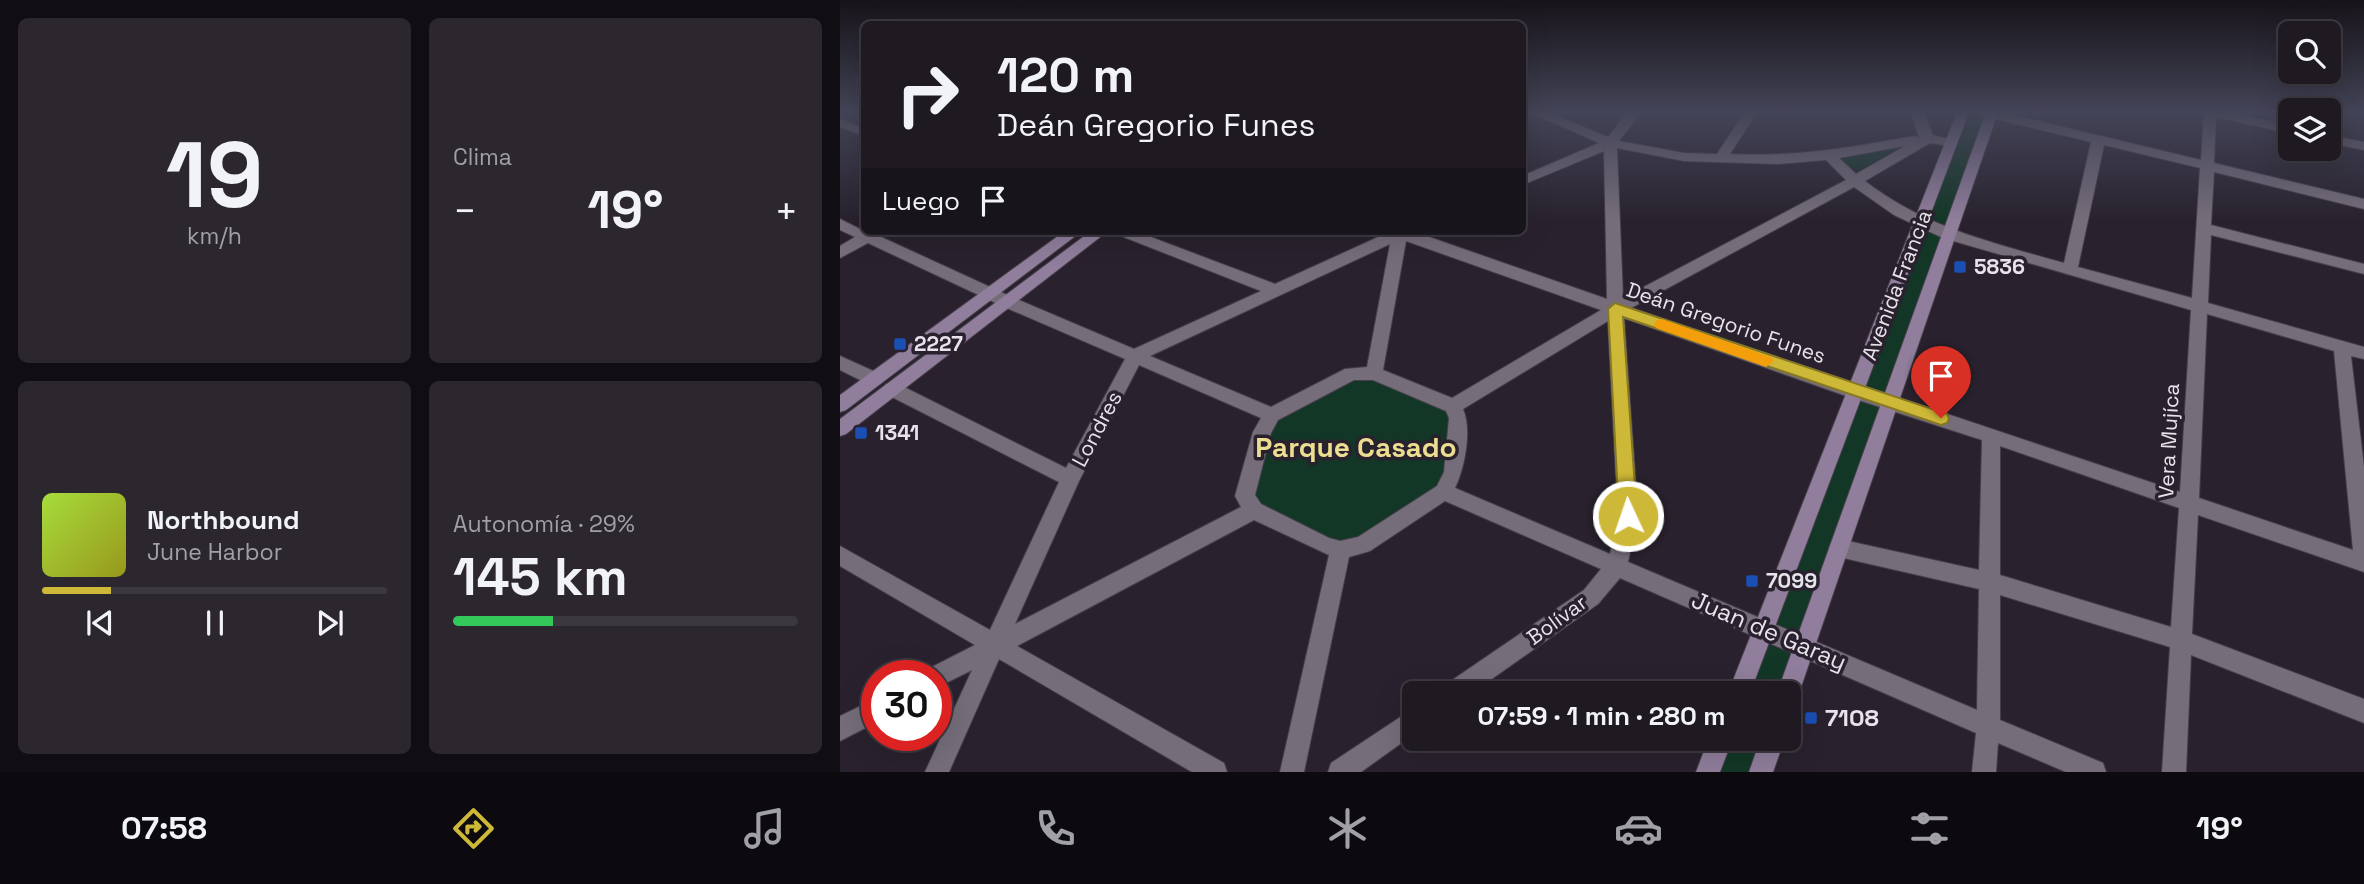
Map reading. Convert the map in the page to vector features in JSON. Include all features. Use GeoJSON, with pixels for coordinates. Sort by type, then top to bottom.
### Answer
{"type":"FeatureCollection","features":[{"type":"Feature","properties":{"kind":"main road","name":"Avenida Francia"},"geometry":{"type":"LineString","coordinates":[[1744,681],[1949,148]]}},
{"type":"Feature","properties":{"kind":"main road","name":"Avenida Francia"},"geometry":{"type":"LineString","coordinates":[[1792,681],[1977,148]]}},
{"type":"Feature","properties":{"kind":"main road"},"geometry":{"type":"LineString","coordinates":[[840,405],[1070,235]]}},
{"type":"Feature","properties":{"kind":"main road"},"geometry":{"type":"LineString","coordinates":[[840,429],[1096,235]]}},
{"type":"Feature","properties":{"kind":"main road"},"geometry":{"type":"LineString","coordinates":[[874,379],[892,388]]}},
{"type":"Feature","properties":{"kind":"main road"},"geometry":{"type":"LineString","coordinates":[[1709,772],[1716,751]]}},
{"type":"Feature","properties":{"kind":"main road"},"geometry":{"type":"LineString","coordinates":[[1761,772],[1768,751]]}},
{"type":"Feature","properties":{"kind":"street"},"geometry":{"type":"LineString","coordinates":[[1526,179],[1599,148]]}},
{"type":"Feature","properties":{"kind":"street","name":"Bolívar"},"geometry":{"type":"LineString","coordinates":[[1470,681],[1591,597],[1617,566],[1628,516],[1615,309],[1611,148]]}},
{"type":"Feature","properties":{"kind":"street"},"geometry":{"type":"LineString","coordinates":[[1640,148],[1685,156],[1777,160],[1829,156],[1873,148]]}},
{"type":"Feature","properties":{"kind":"street"},"geometry":{"type":"LineString","coordinates":[[1720,159],[1727,148]]}},
{"type":"Feature","properties":{"kind":"street"},"geometry":{"type":"LineString","coordinates":[[1453,406],[1615,309],[1853,182],[1911,148]]}},
{"type":"Feature","properties":{"kind":"street"},"geometry":{"type":"LineString","coordinates":[[2070,269],[2096,148]]}},
{"type":"Feature","properties":{"kind":"street"},"geometry":{"type":"LineString","coordinates":[[2132,148],[2364,204]]}},
{"type":"Feature","properties":{"kind":"street","name":"Vera Mujíca"},"geometry":{"type":"LineString","coordinates":[[2174,772],[2208,148]]}},
{"type":"Feature","properties":{"kind":"street"},"geometry":{"type":"LineString","coordinates":[[1829,156],[1853,182],[1920,224],[1948,235],[2364,353]]}},
{"type":"Feature","properties":{"kind":"street"},"geometry":{"type":"LineString","coordinates":[[840,224],[861,231]]}},
{"type":"Feature","properties":{"kind":"street"},"geometry":{"type":"LineString","coordinates":[[2204,228],[2364,269]]}},
{"type":"Feature","properties":{"kind":"street"},"geometry":{"type":"LineString","coordinates":[[840,253],[869,235]]}},
{"type":"Feature","properties":{"kind":"street"},"geometry":{"type":"LineString","coordinates":[[873,235],[1008,302],[1272,415]]}},
{"type":"Feature","properties":{"kind":"street"},"geometry":{"type":"LineString","coordinates":[[1131,235],[1274,290]]}},
{"type":"Feature","properties":{"kind":"street"},"geometry":{"type":"LineString","coordinates":[[1136,355],[1393,235]]}},
{"type":"Feature","properties":{"kind":"street"},"geometry":{"type":"LineString","coordinates":[[1374,373],[1398,235]]}},
{"type":"Feature","properties":{"kind":"street","name":"Deán Gregorio Funes"},"geometry":{"type":"LineString","coordinates":[[1407,235],[1855,392],[1890,401],[2364,563]]}},
{"type":"Feature","properties":{"kind":"street"},"geometry":{"type":"LineString","coordinates":[[2342,346],[2364,557]]}},
{"type":"Feature","properties":{"kind":"street","name":"Londres"},"geometry":{"type":"LineString","coordinates":[[937,772],[1070,479],[1136,355]]}},
{"type":"Feature","properties":{"kind":"street"},"geometry":{"type":"LineString","coordinates":[[840,362],[874,379]]}},
{"type":"Feature","properties":{"kind":"street"},"geometry":{"type":"LineString","coordinates":[[1374,373],[1453,406],[1458,418],[1453,472],[1444,492],[1363,545],[1340,550],[1255,510],[1245,496],[1262,432],[1272,415],[1351,374],[1374,373]]}},
{"type":"Feature","properties":{"kind":"street"},"geometry":{"type":"LineString","coordinates":[[892,388],[1070,479]]}},
{"type":"Feature","properties":{"kind":"street"},"geometry":{"type":"LineString","coordinates":[[1984,772],[1989,727],[1992,436]]}},
{"type":"Feature","properties":{"kind":"street","name":"Juan de Garay"},"geometry":{"type":"LineString","coordinates":[[1444,492],[2095,772]]}},
{"type":"Feature","properties":{"kind":"street"},"geometry":{"type":"LineString","coordinates":[[952,669],[1255,510]]}},
{"type":"Feature","properties":{"kind":"street"},"geometry":{"type":"LineString","coordinates":[[1839,548],[1990,582],[2181,640],[2364,711]]}},
{"type":"Feature","properties":{"kind":"street"},"geometry":{"type":"LineString","coordinates":[[1292,772],[1340,550]]}},
{"type":"Feature","properties":{"kind":"street"},"geometry":{"type":"LineString","coordinates":[[840,555],[1215,772]]}},
{"type":"Feature","properties":{"kind":"street"},"geometry":{"type":"LineString","coordinates":[[840,729],[861,718]]}},
{"type":"Feature","properties":{"kind":"street"},"geometry":{"type":"LineString","coordinates":[[1340,772],[1402,728]]}},
{"type":"Feature","properties":{"kind":"green space"},"geometry":{"type":"Polygon","coordinates":[[[1886,148],[1899,148],[1859,170],[1844,166],[1843,158],[1886,148]]]}},
{"type":"Feature","properties":{"kind":"green space"},"geometry":{"type":"Polygon","coordinates":[[[1949,148],[1979,148],[1792,681],[1744,681],[1949,148]]]}},
{"type":"Feature","properties":{"kind":"green space"},"geometry":{"type":"Polygon","coordinates":[[[1374,373],[1453,406],[1444,492],[1340,550],[1245,496],[1272,415],[1351,374],[1374,373]]]}},
{"type":"Feature","properties":{"kind":"green space"},"geometry":{"type":"Polygon","coordinates":[[[1716,751],[1769,751],[1761,772],[1708,772],[1716,751]]]}},
{"type":"Feature","properties":{"kind":"slow traffic"},"geometry":{"type":"LineString","coordinates":[[1662,325],[1766,361]]}},
{"type":"Feature","properties":{"kind":"place","name":"5836"},"geometry":{"type":"Point","coordinates":[1960,267]}},
{"type":"Feature","properties":{"kind":"place","name":"2227"},"geometry":{"type":"Point","coordinates":[900,344]}},
{"type":"Feature","properties":{"kind":"place","name":"1341"},"geometry":{"type":"Point","coordinates":[861,433]}},
{"type":"Feature","properties":{"kind":"place","name":"7099"},"geometry":{"type":"Point","coordinates":[1752,581]}},
{"type":"Feature","properties":{"kind":"place","name":"7108"},"geometry":{"type":"Point","coordinates":[1811,718]}},
{"type":"Feature","properties":{"kind":"district","name":"Parque Casado"},"geometry":{"type":"Point","coordinates":[1356,447]}},
{"type":"Feature","properties":{"kind":"route"},"geometry":{"type":"LineString","coordinates":[[1628,516],[1615,309],[1855,392],[1941,418]]}}]}
